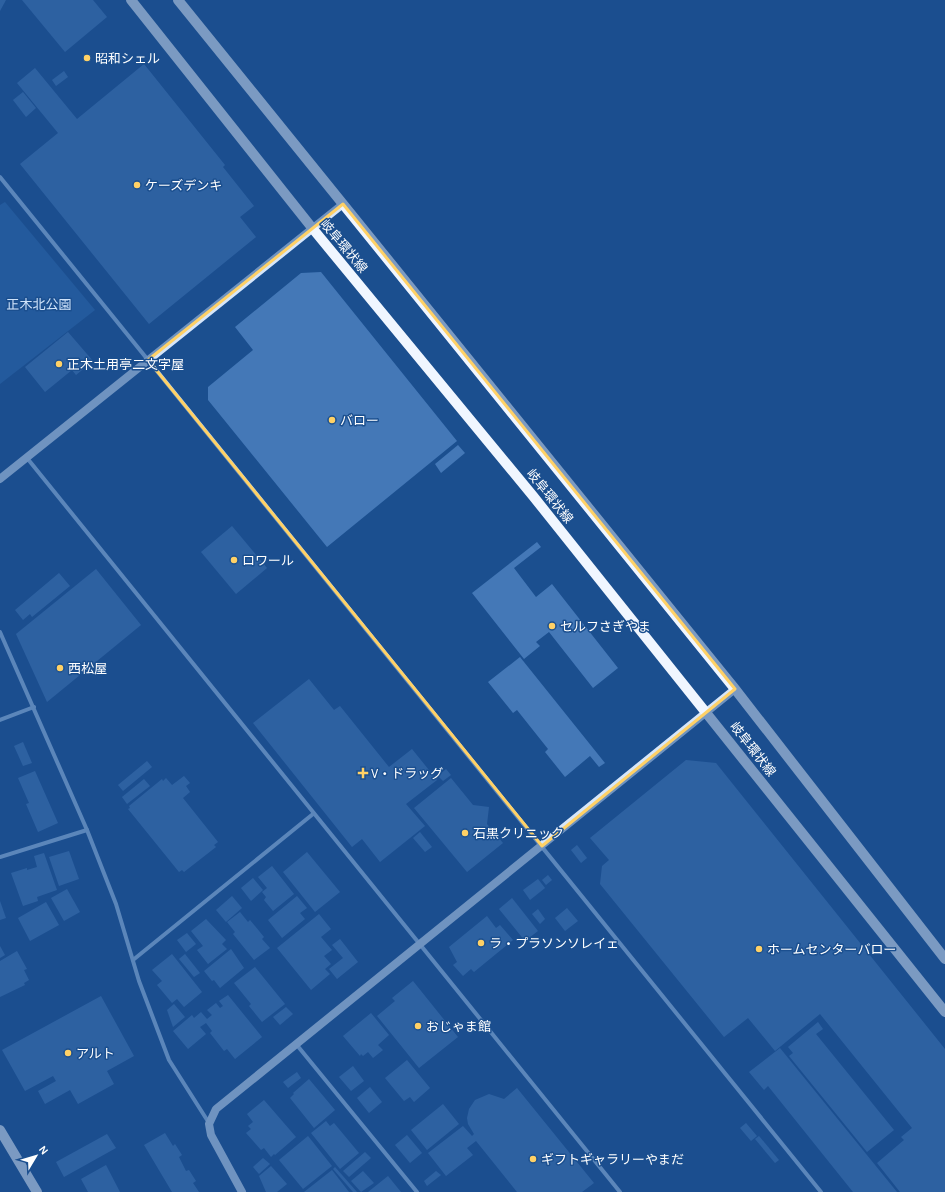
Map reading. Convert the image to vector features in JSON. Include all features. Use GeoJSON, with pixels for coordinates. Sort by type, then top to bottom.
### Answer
{"type":"FeatureCollection","features":[{"type":"Feature","properties":{"kind":"main road","name":"岐阜環状線"},"geometry":{"type":"LineString","coordinates":[[131,0],[313,229],[533,496],[707,712],[945,1012]]}},
{"type":"Feature","properties":{"kind":"main road","name":"岐阜環状線"},"geometry":{"type":"LineString","coordinates":[[178,0],[735,689],[945,959]]}},
{"type":"Feature","properties":{"kind":"main road"},"geometry":{"type":"LineString","coordinates":[[0,1130],[37,1192]]}},
{"type":"Feature","properties":{"kind":"street"},"geometry":{"type":"LineString","coordinates":[[0,178],[821,1192]]}},
{"type":"Feature","properties":{"kind":"street"},"geometry":{"type":"LineString","coordinates":[[0,479],[343,204]]}},
{"type":"Feature","properties":{"kind":"street"},"geometry":{"type":"LineString","coordinates":[[26,458],[620,1192]]}},
{"type":"Feature","properties":{"kind":"street"},"geometry":{"type":"LineString","coordinates":[[0,632],[87,830],[116,904],[139,981],[169,1060],[209,1124],[211,1135],[242,1192]]}},
{"type":"Feature","properties":{"kind":"street"},"geometry":{"type":"LineString","coordinates":[[209,1124],[216,1109],[735,689]]}},
{"type":"Feature","properties":{"kind":"street"},"geometry":{"type":"LineString","coordinates":[[0,720],[34,707]]}},
{"type":"Feature","properties":{"kind":"street"},"geometry":{"type":"LineString","coordinates":[[133,960],[313,814]]}},
{"type":"Feature","properties":{"kind":"street"},"geometry":{"type":"LineString","coordinates":[[0,857],[87,830]]}},
{"type":"Feature","properties":{"kind":"street"},"geometry":{"type":"LineString","coordinates":[[296,1044],[417,1192]]}},
{"type":"Feature","properties":{"kind":"highlighted area"},"geometry":{"type":"Polygon","coordinates":[[[343,204],[735,689],[542,846],[148,360],[343,204]]]}},
{"type":"Feature","properties":{"kind":"green space","name":"正木北公園"},"geometry":{"type":"Polygon","coordinates":[[[5,202],[95,310],[0,384],[0,205],[5,202]]]}},
{"type":"Feature","properties":{"kind":"building"},"geometry":{"type":"Polygon","coordinates":[[[0,0],[6,0],[0,11],[0,0]]]}},
{"type":"Feature","properties":{"kind":"building"},"geometry":{"type":"Polygon","coordinates":[[[22,0],[93,0],[107,17],[65,52],[22,0]]]}},
{"type":"Feature","properties":{"kind":"building","name":"ケーズデンキ"},"geometry":{"type":"Polygon","coordinates":[[[144,64],[225,165],[223,167],[254,206],[240,217],[256,237],[149,324],[20,164],[58,133],[17,83],[35,68],[77,119],[144,64]]]}},
{"type":"Feature","properties":{"kind":"building"},"geometry":{"type":"Polygon","coordinates":[[[64,71],[68,77],[56,86],[52,80],[64,71]]]}},
{"type":"Feature","properties":{"kind":"building"},"geometry":{"type":"Polygon","coordinates":[[[23,92],[36,108],[26,117],[13,100],[23,92]]]}},
{"type":"Feature","properties":{"kind":"building","name":"バロー"},"geometry":{"type":"Polygon","coordinates":[[[321,272],[457,441],[327,547],[208,400],[208,387],[253,350],[235,327],[301,273],[321,272]]]}},
{"type":"Feature","properties":{"kind":"building","name":"正木土用亭二文字屋"},"geometry":{"type":"Polygon","coordinates":[[[68,332],[93,361],[76,375],[72,370],[45,392],[25,367],[68,332]]]}},
{"type":"Feature","properties":{"kind":"building"},"geometry":{"type":"Polygon","coordinates":[[[458,445],[465,453],[441,473],[435,464],[458,445]]]}},
{"type":"Feature","properties":{"kind":"building","name":"ロワール"},"geometry":{"type":"Polygon","coordinates":[[[232,526],[267,568],[236,594],[201,552],[232,526]]]}},
{"type":"Feature","properties":{"kind":"building"},"geometry":{"type":"Polygon","coordinates":[[[537,542],[541,547],[514,568],[536,597],[552,584],[618,668],[593,688],[549,632],[536,642],[540,646],[524,659],[472,593],[537,542]]]}},
{"type":"Feature","properties":{"kind":"building","name":"西松屋"},"geometry":{"type":"Polygon","coordinates":[[[96,569],[141,625],[47,702],[16,634],[96,569]]]}},
{"type":"Feature","properties":{"kind":"building"},"geometry":{"type":"Polygon","coordinates":[[[59,573],[70,586],[32,617],[30,614],[23,620],[15,610],[59,573]]]}},
{"type":"Feature","properties":{"kind":"building"},"geometry":{"type":"Polygon","coordinates":[[[520,657],[605,763],[599,767],[590,756],[565,777],[545,752],[548,749],[517,710],[513,713],[488,682],[520,657]]]}},
{"type":"Feature","properties":{"kind":"building","name":"V・ドラッグ"},"geometry":{"type":"Polygon","coordinates":[[[309,679],[334,710],[340,706],[389,767],[412,749],[437,780],[406,804],[425,826],[380,862],[362,839],[352,847],[253,723],[309,679]]]}},
{"type":"Feature","properties":{"kind":"building"},"geometry":{"type":"Polygon","coordinates":[[[23,742],[32,763],[23,766],[14,746],[23,742]]]}},
{"type":"Feature","properties":{"kind":"building","name":"ホームセンターバロー"},"geometry":{"type":"Polygon","coordinates":[[[686,760],[716,763],[945,1049],[945,1192],[900,1192],[877,1163],[904,1140],[901,1137],[912,1128],[820,1014],[775,1051],[748,1018],[724,1037],[600,884],[602,866],[609,860],[590,838],[686,760]]]}},
{"type":"Feature","properties":{"kind":"building"},"geometry":{"type":"Polygon","coordinates":[[[147,761],[152,767],[123,791],[118,785],[147,761]]]}},
{"type":"Feature","properties":{"kind":"building"},"geometry":{"type":"Polygon","coordinates":[[[446,769],[451,775],[443,781],[438,776],[446,769]]]}},
{"type":"Feature","properties":{"kind":"building"},"geometry":{"type":"Polygon","coordinates":[[[35,771],[58,823],[38,832],[26,804],[29,803],[18,778],[35,771]]]}},
{"type":"Feature","properties":{"kind":"building"},"geometry":{"type":"Polygon","coordinates":[[[184,776],[190,783],[186,786],[190,792],[183,798],[218,842],[214,845],[216,847],[184,872],[182,870],[179,872],[128,809],[130,808],[129,806],[162,779],[163,781],[166,778],[172,785],[184,776]]]}},
{"type":"Feature","properties":{"kind":"building","name":"石黒クリニック"},"geometry":{"type":"Polygon","coordinates":[[[451,778],[473,805],[489,807],[487,824],[503,843],[467,872],[414,808],[451,778]]]}},
{"type":"Feature","properties":{"kind":"building"},"geometry":{"type":"Polygon","coordinates":[[[144,779],[150,786],[127,804],[122,797],[144,779]]]}},
{"type":"Feature","properties":{"kind":"building"},"geometry":{"type":"Polygon","coordinates":[[[420,832],[432,847],[425,852],[413,838],[420,832]]]}},
{"type":"Feature","properties":{"kind":"building"},"geometry":{"type":"Polygon","coordinates":[[[577,845],[587,858],[581,863],[571,850],[577,845]]]}},
{"type":"Feature","properties":{"kind":"building"},"geometry":{"type":"Polygon","coordinates":[[[69,851],[79,879],[59,886],[49,857],[69,851]]]}},
{"type":"Feature","properties":{"kind":"building"},"geometry":{"type":"Polygon","coordinates":[[[307,852],[340,892],[315,912],[283,872],[307,852]]]}},
{"type":"Feature","properties":{"kind":"building"},"geometry":{"type":"Polygon","coordinates":[[[44,853],[57,890],[37,897],[38,901],[23,906],[11,873],[27,868],[27,870],[37,867],[34,856],[44,853]]]}},
{"type":"Feature","properties":{"kind":"building"},"geometry":{"type":"Polygon","coordinates":[[[272,866],[294,894],[273,911],[264,900],[266,897],[262,892],[267,888],[258,877],[272,866]]]}},
{"type":"Feature","properties":{"kind":"building"},"geometry":{"type":"Polygon","coordinates":[[[548,875],[552,880],[546,885],[542,880],[548,875]]]}},
{"type":"Feature","properties":{"kind":"building"},"geometry":{"type":"Polygon","coordinates":[[[253,878],[263,890],[251,901],[241,888],[253,878]]]}},
{"type":"Feature","properties":{"kind":"building"},"geometry":{"type":"Polygon","coordinates":[[[538,879],[545,888],[530,900],[523,890],[538,879]]]}},
{"type":"Feature","properties":{"kind":"building"},"geometry":{"type":"Polygon","coordinates":[[[67,889],[80,912],[64,921],[51,898],[67,889]]]}},
{"type":"Feature","properties":{"kind":"building"},"geometry":{"type":"Polygon","coordinates":[[[232,896],[242,908],[226,922],[216,910],[232,896]]]}},
{"type":"Feature","properties":{"kind":"building"},"geometry":{"type":"Polygon","coordinates":[[[297,896],[307,908],[300,913],[305,919],[282,938],[268,920],[297,896]]]}},
{"type":"Feature","properties":{"kind":"building"},"geometry":{"type":"Polygon","coordinates":[[[512,898],[538,931],[525,941],[499,909],[512,898]]]}},
{"type":"Feature","properties":{"kind":"building"},"geometry":{"type":"Polygon","coordinates":[[[0,901],[6,918],[0,920],[0,901]]]}},
{"type":"Feature","properties":{"kind":"building"},"geometry":{"type":"Polygon","coordinates":[[[46,902],[59,925],[30,941],[18,918],[46,902]]]}},
{"type":"Feature","properties":{"kind":"building"},"geometry":{"type":"Polygon","coordinates":[[[567,908],[578,921],[565,931],[555,918],[567,908]]]}},
{"type":"Feature","properties":{"kind":"building"},"geometry":{"type":"Polygon","coordinates":[[[538,909],[545,919],[540,924],[532,914],[538,909]]]}},
{"type":"Feature","properties":{"kind":"building"},"geometry":{"type":"Polygon","coordinates":[[[240,912],[248,922],[250,920],[264,937],[262,939],[270,948],[254,960],[233,934],[235,932],[227,922],[240,912]]]}},
{"type":"Feature","properties":{"kind":"building"},"geometry":{"type":"Polygon","coordinates":[[[319,914],[331,929],[321,937],[332,950],[324,956],[331,964],[325,969],[330,974],[311,990],[277,948],[319,914]]]}},
{"type":"Feature","properties":{"kind":"building","name":"ラ・プラソンソレイェ"},"geometry":{"type":"Polygon","coordinates":[[[487,916],[496,928],[500,925],[513,940],[474,972],[471,969],[463,976],[453,965],[457,962],[449,947],[487,916]]]}},
{"type":"Feature","properties":{"kind":"building"},"geometry":{"type":"Polygon","coordinates":[[[206,919],[226,940],[222,944],[227,949],[208,964],[197,950],[203,946],[191,931],[206,919]]]}},
{"type":"Feature","properties":{"kind":"building"},"geometry":{"type":"Polygon","coordinates":[[[187,933],[196,944],[186,952],[177,940],[187,933]]]}},
{"type":"Feature","properties":{"kind":"building"},"geometry":{"type":"Polygon","coordinates":[[[340,939],[358,962],[337,979],[329,969],[343,958],[332,945],[340,939]]]}},
{"type":"Feature","properties":{"kind":"building"},"geometry":{"type":"Polygon","coordinates":[[[0,946],[5,955],[0,958],[0,946]]]}},
{"type":"Feature","properties":{"kind":"building"},"geometry":{"type":"Polygon","coordinates":[[[231,949],[244,968],[220,988],[204,971],[231,949]]]}},
{"type":"Feature","properties":{"kind":"building"},"geometry":{"type":"Polygon","coordinates":[[[17,951],[27,969],[24,970],[29,980],[24,983],[25,985],[0,997],[0,961],[17,951]]]}},
{"type":"Feature","properties":{"kind":"building"},"geometry":{"type":"Polygon","coordinates":[[[172,954],[202,992],[184,1007],[177,999],[172,1003],[157,985],[162,981],[152,970],[172,954]]]}},
{"type":"Feature","properties":{"kind":"building"},"geometry":{"type":"Polygon","coordinates":[[[185,954],[200,973],[194,977],[179,959],[185,954]]]}},
{"type":"Feature","properties":{"kind":"building"},"geometry":{"type":"Polygon","coordinates":[[[255,967],[285,1004],[262,1022],[249,1006],[251,1004],[234,983],[255,967]]]}},
{"type":"Feature","properties":{"kind":"building","name":"おじゃま館"},"geometry":{"type":"Polygon","coordinates":[[[413,981],[458,1037],[419,1068],[377,1016],[395,1001],[392,998],[413,981]]]}},
{"type":"Feature","properties":{"kind":"building"},"geometry":{"type":"Polygon","coordinates":[[[228,995],[262,1037],[235,1059],[227,1049],[224,1051],[210,1033],[212,1031],[206,1023],[200,1027],[206,1034],[188,1049],[173,1031],[192,1015],[194,1018],[201,1012],[207,1019],[212,1015],[207,1010],[216,1003],[220,1008],[223,1006],[219,1001],[228,995]]]}},
{"type":"Feature","properties":{"kind":"building","name":"アルト"},"geometry":{"type":"Polygon","coordinates":[[[101,996],[134,1056],[107,1071],[114,1084],[78,1104],[70,1090],[45,1104],[38,1091],[56,1081],[53,1076],[25,1091],[2,1050],[101,996]]]}},
{"type":"Feature","properties":{"kind":"building"},"geometry":{"type":"Polygon","coordinates":[[[174,1004],[185,1017],[173,1027],[167,1010],[174,1004]]]}},
{"type":"Feature","properties":{"kind":"building"},"geometry":{"type":"Polygon","coordinates":[[[286,1007],[293,1014],[280,1025],[273,1017],[286,1007]]]}},
{"type":"Feature","properties":{"kind":"building"},"geometry":{"type":"Polygon","coordinates":[[[371,1013],[389,1035],[378,1045],[383,1050],[373,1058],[368,1052],[363,1056],[361,1054],[360,1056],[343,1036],[371,1013]]]}},
{"type":"Feature","properties":{"kind":"building"},"geometry":{"type":"Polygon","coordinates":[[[818,1022],[823,1029],[816,1034],[894,1130],[867,1152],[789,1056],[793,1053],[788,1047],[818,1022]]]}},
{"type":"Feature","properties":{"kind":"building"},"geometry":{"type":"Polygon","coordinates":[[[780,1048],[897,1192],[853,1192],[768,1086],[764,1090],[749,1072],[780,1048]]]}},
{"type":"Feature","properties":{"kind":"building"},"geometry":{"type":"Polygon","coordinates":[[[407,1060],[430,1088],[414,1102],[410,1097],[404,1101],[385,1078],[407,1060]]]}},
{"type":"Feature","properties":{"kind":"building"},"geometry":{"type":"Polygon","coordinates":[[[353,1066],[364,1081],[351,1091],[339,1077],[353,1066]]]}},
{"type":"Feature","properties":{"kind":"building"},"geometry":{"type":"Polygon","coordinates":[[[297,1072],[301,1078],[288,1088],[283,1082],[297,1072]]]}},
{"type":"Feature","properties":{"kind":"building"},"geometry":{"type":"Polygon","coordinates":[[[309,1079],[335,1110],[314,1128],[290,1098],[294,1094],[293,1093],[309,1079]]]}},
{"type":"Feature","properties":{"kind":"building"},"geometry":{"type":"Polygon","coordinates":[[[370,1087],[382,1102],[369,1113],[357,1098],[370,1087]]]}},
{"type":"Feature","properties":{"kind":"building","name":"ギフトギャラリーやまだ"},"geometry":{"type":"Polygon","coordinates":[[[517,1088],[594,1183],[582,1192],[517,1192],[476,1141],[467,1148],[473,1155],[446,1176],[428,1153],[463,1126],[472,1136],[474,1134],[468,1124],[467,1118],[469,1109],[475,1100],[489,1094],[504,1099],[517,1088]]]}},
{"type":"Feature","properties":{"kind":"building"},"geometry":{"type":"Polygon","coordinates":[[[264,1100],[296,1137],[271,1157],[264,1148],[261,1150],[246,1133],[251,1129],[248,1126],[253,1122],[247,1114],[264,1100]]]}},
{"type":"Feature","properties":{"kind":"building"},"geometry":{"type":"Polygon","coordinates":[[[443,1104],[459,1124],[427,1150],[411,1130],[443,1104]]]}},
{"type":"Feature","properties":{"kind":"building"},"geometry":{"type":"Polygon","coordinates":[[[326,1121],[330,1126],[334,1123],[359,1153],[340,1169],[311,1133],[326,1121]]]}},
{"type":"Feature","properties":{"kind":"building"},"geometry":{"type":"Polygon","coordinates":[[[746,1123],[757,1136],[751,1141],[740,1128],[746,1123]]]}},
{"type":"Feature","properties":{"kind":"building"},"geometry":{"type":"Polygon","coordinates":[[[165,1133],[173,1146],[175,1144],[182,1155],[179,1157],[186,1171],[189,1170],[196,1181],[193,1183],[199,1192],[172,1192],[144,1145],[165,1133]]]}},
{"type":"Feature","properties":{"kind":"building"},"geometry":{"type":"Polygon","coordinates":[[[107,1134],[116,1148],[64,1177],[56,1162],[107,1134]]]}},
{"type":"Feature","properties":{"kind":"building"},"geometry":{"type":"Polygon","coordinates":[[[407,1135],[422,1153],[410,1163],[395,1145],[407,1135]]]}},
{"type":"Feature","properties":{"kind":"building"},"geometry":{"type":"Polygon","coordinates":[[[308,1136],[332,1166],[303,1189],[279,1160],[308,1136]]]}},
{"type":"Feature","properties":{"kind":"building"},"geometry":{"type":"Polygon","coordinates":[[[759,1136],[779,1160],[775,1163],[755,1139],[759,1136]]]}},
{"type":"Feature","properties":{"kind":"building"},"geometry":{"type":"Polygon","coordinates":[[[365,1152],[371,1158],[349,1177],[343,1171],[365,1152]]]}},
{"type":"Feature","properties":{"kind":"building"},"geometry":{"type":"Polygon","coordinates":[[[263,1158],[270,1164],[259,1174],[253,1167],[263,1158]]]}},
{"type":"Feature","properties":{"kind":"building"},"geometry":{"type":"Polygon","coordinates":[[[106,1165],[120,1192],[88,1192],[81,1179],[106,1165]]]}},
{"type":"Feature","properties":{"kind":"building"},"geometry":{"type":"Polygon","coordinates":[[[271,1166],[287,1184],[277,1192],[266,1192],[259,1176],[271,1166]]]}},
{"type":"Feature","properties":{"kind":"building"},"geometry":{"type":"Polygon","coordinates":[[[335,1167],[357,1192],[353,1192],[333,1169],[335,1167]]]}},
{"type":"Feature","properties":{"kind":"building"},"geometry":{"type":"Polygon","coordinates":[[[332,1170],[349,1192],[304,1192],[332,1170]]]}},
{"type":"Feature","properties":{"kind":"building"},"geometry":{"type":"Polygon","coordinates":[[[363,1171],[374,1183],[361,1192],[351,1181],[363,1171]]]}},
{"type":"Feature","properties":{"kind":"building"},"geometry":{"type":"Polygon","coordinates":[[[436,1171],[441,1175],[427,1186],[424,1181],[436,1171]]]}},
{"type":"Feature","properties":{"kind":"building"},"geometry":{"type":"Polygon","coordinates":[[[388,1176],[401,1192],[368,1192],[388,1176]]]}},
{"type":"Feature","properties":{"kind":"place","name":"昭和シェル"},"geometry":{"type":"Point","coordinates":[87,58]}},
{"type":"Feature","properties":{"kind":"place","name":"ケーズデンキ"},"geometry":{"type":"Point","coordinates":[137,185]}},
{"type":"Feature","properties":{"kind":"place","name":"正木土用亭二文字屋"},"geometry":{"type":"Point","coordinates":[59,364]}},
{"type":"Feature","properties":{"kind":"place","name":"バロー"},"geometry":{"type":"Point","coordinates":[332,420]}},
{"type":"Feature","properties":{"kind":"place","name":"ロワール"},"geometry":{"type":"Point","coordinates":[234,560]}},
{"type":"Feature","properties":{"kind":"place","name":"セルフさぎやま"},"geometry":{"type":"Point","coordinates":[552,626]}},
{"type":"Feature","properties":{"kind":"place","name":"西松屋"},"geometry":{"type":"Point","coordinates":[60,668]}},
{"type":"Feature","properties":{"kind":"place","name":"V・ドラッグ"},"geometry":{"type":"Point","coordinates":[363,773]}},
{"type":"Feature","properties":{"kind":"place","name":"石黒クリニック"},"geometry":{"type":"Point","coordinates":[465,833]}},
{"type":"Feature","properties":{"kind":"place","name":"ラ・プラソンソレイェ"},"geometry":{"type":"Point","coordinates":[481,943]}},
{"type":"Feature","properties":{"kind":"place","name":"ホームセンターバロー"},"geometry":{"type":"Point","coordinates":[759,949]}},
{"type":"Feature","properties":{"kind":"place","name":"おじゃま館"},"geometry":{"type":"Point","coordinates":[418,1026]}},
{"type":"Feature","properties":{"kind":"place","name":"アルト"},"geometry":{"type":"Point","coordinates":[68,1053]}},
{"type":"Feature","properties":{"kind":"place","name":"ギフトギャラリーやまだ"},"geometry":{"type":"Point","coordinates":[533,1159]}}]}
